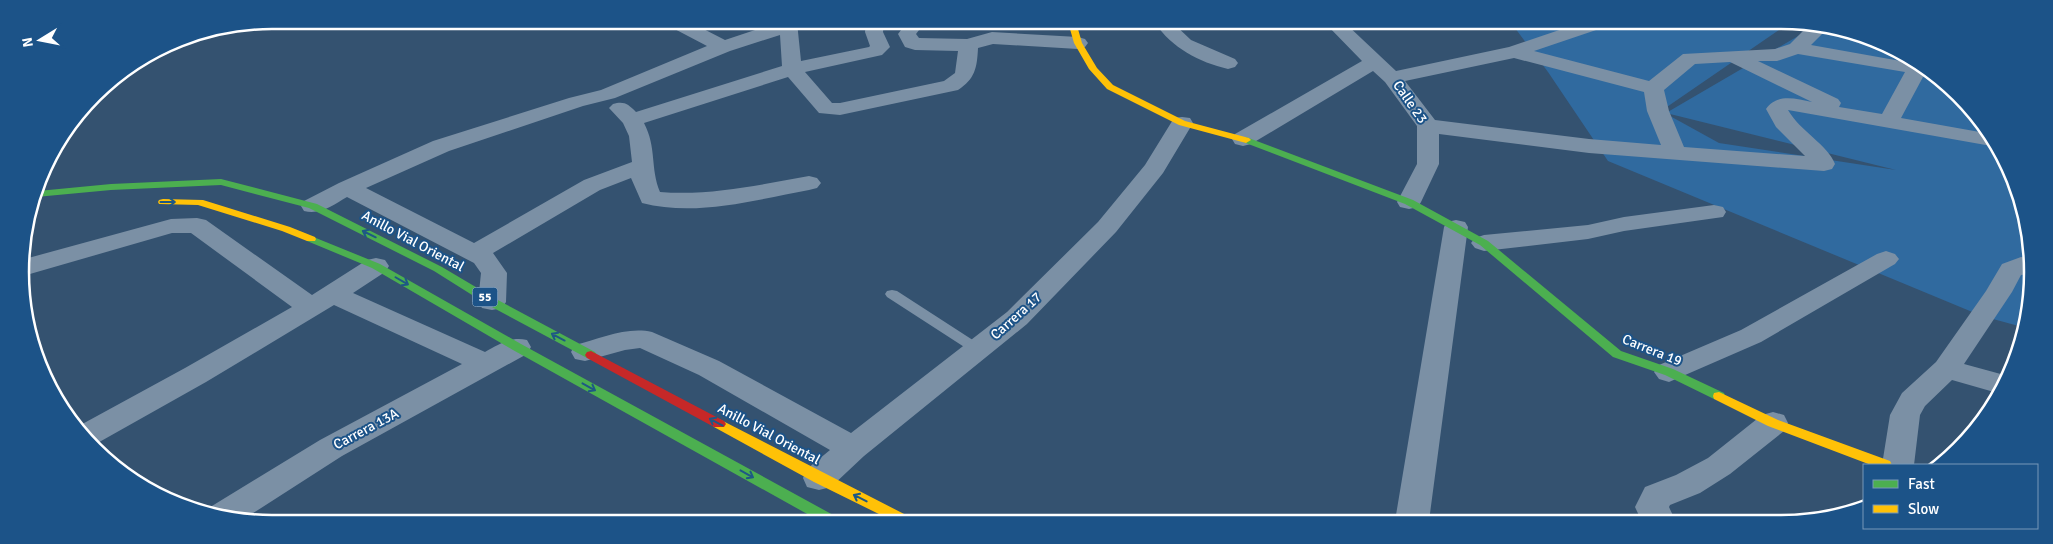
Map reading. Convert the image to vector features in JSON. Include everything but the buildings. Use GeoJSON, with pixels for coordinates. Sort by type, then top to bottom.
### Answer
{"type":"FeatureCollection","features":[{"type":"Feature","properties":{"kind":"main road"},"geometry":{"type":"LineString","coordinates":[[1074,29],[1078,42],[1093,69],[1110,87],[1182,123],[1243,139],[1409,202]]}},
{"type":"Feature","properties":{"kind":"main road","name":"Anillo Vial Oriental"},"geometry":{"type":"LineString","coordinates":[[42,193],[111,186],[221,182],[313,206],[438,269],[492,302],[819,478],[893,515]]}},
{"type":"Feature","properties":{"kind":"main road","name":"55"},"geometry":{"type":"LineString","coordinates":[[150,202],[199,202],[286,229],[376,266],[517,347],[821,515]]}},
{"type":"Feature","properties":{"kind":"main road","name":"Carrera 19"},"geometry":{"type":"LineString","coordinates":[[1409,202],[1484,243],[1617,354],[1669,372],[1773,423],[1882,464]]}},
{"type":"Feature","properties":{"kind":"street"},"geometry":{"type":"LineString","coordinates":[[689,29],[724,47]]}},
{"type":"Feature","properties":{"kind":"street"},"geometry":{"type":"LineString","coordinates":[[313,206],[347,188],[441,146],[576,102],[608,94],[774,29]]}},
{"type":"Feature","properties":{"kind":"street"},"geometry":{"type":"LineString","coordinates":[[788,29],[792,69],[826,109],[840,109],[951,86],[964,78],[967,70],[968,45]]}},
{"type":"Feature","properties":{"kind":"street"},"geometry":{"type":"LineString","coordinates":[[632,120],[752,84],[792,69],[875,51],[880,47],[874,29]]}},
{"type":"Feature","properties":{"kind":"street"},"geometry":{"type":"LineString","coordinates":[[911,29],[907,34],[912,43],[968,45],[992,38],[1078,42]]}},
{"type":"Feature","properties":{"kind":"street"},"geometry":{"type":"LineString","coordinates":[[1168,29],[1185,45],[1228,63]]}},
{"type":"Feature","properties":{"kind":"street","name":"Calle 23"},"geometry":{"type":"LineString","coordinates":[[1340,29],[1392,78],[1428,126],[1428,164],[1409,202]]}},
{"type":"Feature","properties":{"kind":"street"},"geometry":{"type":"LineString","coordinates":[[1392,78],[1514,52],[1581,29]]}},
{"type":"Feature","properties":{"kind":"street"},"geometry":{"type":"LineString","coordinates":[[1653,88],[1690,58],[1778,54],[1798,48],[1815,31]]}},
{"type":"Feature","properties":{"kind":"street"},"geometry":{"type":"LineString","coordinates":[[1798,48],[1828,55],[1870,59],[1914,69]]}},
{"type":"Feature","properties":{"kind":"street"},"geometry":{"type":"LineString","coordinates":[[1514,52],[1653,88]]}},
{"type":"Feature","properties":{"kind":"street"},"geometry":{"type":"LineString","coordinates":[[1734,57],[1861,117]]}},
{"type":"Feature","properties":{"kind":"street"},"geometry":{"type":"LineString","coordinates":[[1243,139],[1374,62]]}},
{"type":"Feature","properties":{"kind":"street"},"geometry":{"type":"LineString","coordinates":[[1888,122],[1922,74]]}},
{"type":"Feature","properties":{"kind":"street"},"geometry":{"type":"LineString","coordinates":[[1653,88],[1658,112],[1676,153]]}},
{"type":"Feature","properties":{"kind":"street"},"geometry":{"type":"LineString","coordinates":[[608,94],[632,120],[640,136],[643,152],[643,179],[650,198],[684,202],[732,197],[809,183]]}},
{"type":"Feature","properties":{"kind":"street"},"geometry":{"type":"LineString","coordinates":[[1428,126],[1580,145],[1824,164],[1796,135],[1777,110],[1780,106],[1788,104],[1985,139]]}},
{"type":"Feature","properties":{"kind":"street","name":"Carrera 17"},"geometry":{"type":"LineString","coordinates":[[819,478],[853,448],[1016,318],[1107,227],[1155,168],[1182,123]]}},
{"type":"Feature","properties":{"kind":"street"},"geometry":{"type":"LineString","coordinates":[[475,253],[592,185],[643,166]]}},
{"type":"Feature","properties":{"kind":"street"},"geometry":{"type":"LineString","coordinates":[[347,188],[483,258],[494,274],[492,302]]}},
{"type":"Feature","properties":{"kind":"street"},"geometry":{"type":"LineString","coordinates":[[1484,243],[1588,232],[1624,224],[1714,212]]}},
{"type":"Feature","properties":{"kind":"street"},"geometry":{"type":"LineString","coordinates":[[29,266],[171,226],[197,225],[323,301],[487,364]]}},
{"type":"Feature","properties":{"kind":"street"},"geometry":{"type":"LineString","coordinates":[[1417,515],[1456,227]]}},
{"type":"Feature","properties":{"kind":"street"},"geometry":{"type":"LineString","coordinates":[[1669,372],[1751,336],[1886,259]]}},
{"type":"Feature","properties":{"kind":"street"},"geometry":{"type":"LineString","coordinates":[[1898,464],[1905,415],[1913,400],[1946,369],[1999,292],[2011,270],[2024,265]]}},
{"type":"Feature","properties":{"kind":"street"},"geometry":{"type":"LineString","coordinates":[[90,433],[199,375],[323,301],[376,266]]}},
{"type":"Feature","properties":{"kind":"street"},"geometry":{"type":"LineString","coordinates":[[585,352],[624,341],[642,339],[709,368],[853,448]]}},
{"type":"Feature","properties":{"kind":"street","name":"Carrera 13A"},"geometry":{"type":"LineString","coordinates":[[229,512],[331,448],[517,347]]}},
{"type":"Feature","properties":{"kind":"street"},"geometry":{"type":"LineString","coordinates":[[1946,369],[1997,383]]}},
{"type":"Feature","properties":{"kind":"street"},"geometry":{"type":"LineString","coordinates":[[1656,515],[1652,508],[1657,496],[1688,484],[1719,466],[1773,423]]}},
{"type":"Feature","properties":{"kind":"lane"},"geometry":{"type":"LineString","coordinates":[[892,294],[977,349]]}},
{"type":"Feature","properties":{"kind":"shaded area"},"geometry":{"type":"Polygon","coordinates":[[[1516,29],[1780,29],[1661,111],[1719,143],[1896,170],[1666,113],[1808,30],[1844,37],[1874,47],[1903,61],[1941,89],[1964,112],[1992,150],[2006,179],[2020,225],[2024,256],[2024,288],[2018,326],[1982,316],[1608,161],[1548,72],[1516,29]]]}},
{"type":"Feature","properties":{"kind":"traffic: fast"},"geometry":{"type":"LineString","coordinates":[[1246,140],[1409,202],[1484,243],[1617,354],[1669,372],[1719,396]]}},
{"type":"Feature","properties":{"kind":"traffic: fast"},"geometry":{"type":"LineString","coordinates":[[42,194],[111,187],[221,182],[313,206],[438,269],[492,302],[591,355]]}},
{"type":"Feature","properties":{"kind":"traffic: fast"},"geometry":{"type":"LineString","coordinates":[[311,239],[376,266],[517,347],[821,515]]}},
{"type":"Feature","properties":{"kind":"traffic: slow"},"geometry":{"type":"LineString","coordinates":[[1074,29],[1078,43],[1093,69],[1110,87],[1182,123],[1246,140]]}},
{"type":"Feature","properties":{"kind":"traffic: slow"},"geometry":{"type":"LineString","coordinates":[[163,202],[199,202],[286,229],[311,239]]}},
{"type":"Feature","properties":{"kind":"traffic: slow"},"geometry":{"type":"LineString","coordinates":[[1719,396],[1773,423],[1882,464]]}},
{"type":"Feature","properties":{"kind":"traffic: slow"},"geometry":{"type":"LineString","coordinates":[[719,424],[819,478],[893,515]]}},
{"type":"Feature","properties":{"kind":"traffic: jam"},"geometry":{"type":"LineString","coordinates":[[591,355],[719,424]]}}]}
